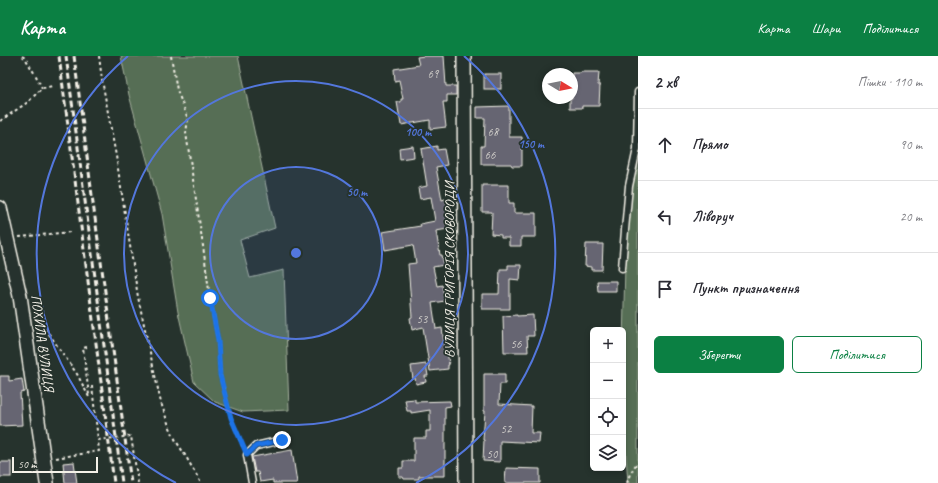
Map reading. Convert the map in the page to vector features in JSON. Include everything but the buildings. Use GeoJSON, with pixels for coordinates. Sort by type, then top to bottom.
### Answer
{"type":"FeatureCollection","features":[{"type":"Feature","properties":{"kind":"street","name":"ВУЛИЦЯ ГРИГОРІЯ СКОВОРОДИ"},"geometry":{"type":"LineString","coordinates":[[464,56],[466,483]]}},
{"type":"Feature","properties":{"kind":"street","name":"ПОХИЛА ВУЛИЦЯ"},"geometry":{"type":"LineString","coordinates":[[0,208],[20,296],[47,483]]}},
{"type":"Feature","properties":{"kind":"lane"},"geometry":{"type":"LineString","coordinates":[[622,268],[629,186],[637,149],[638,92]]}},
{"type":"Feature","properties":{"kind":"lane"},"geometry":{"type":"LineString","coordinates":[[252,483],[247,455],[256,446],[282,440]]}},
{"type":"Feature","properties":{"kind":"path"},"geometry":{"type":"LineString","coordinates":[[22,56],[25,58],[42,88]]}},
{"type":"Feature","properties":{"kind":"path"},"geometry":{"type":"LineString","coordinates":[[99,56],[138,297],[161,403],[176,441],[186,455],[200,483]]}},
{"type":"Feature","properties":{"kind":"path"},"geometry":{"type":"LineString","coordinates":[[171,56],[177,90],[188,119],[186,133],[210,298],[218,340],[220,375],[231,418],[247,455]]}},
{"type":"Feature","properties":{"kind":"path"},"geometry":{"type":"LineString","coordinates":[[0,121],[28,102],[42,88],[53,86]]}},
{"type":"Feature","properties":{"kind":"path"},"geometry":{"type":"LineString","coordinates":[[7,238],[71,232]]}},
{"type":"Feature","properties":{"kind":"path"},"geometry":{"type":"LineString","coordinates":[[33,312],[77,374],[89,397]]}},
{"type":"Feature","properties":{"kind":"path"},"geometry":{"type":"LineString","coordinates":[[87,348],[83,348],[89,397]]}},
{"type":"Feature","properties":{"kind":"path"},"geometry":{"type":"LineString","coordinates":[[43,460],[99,451],[92,386]]}},
{"type":"Feature","properties":{"kind":"path"},"geometry":{"type":"LineString","coordinates":[[89,397],[93,396]]}},
{"type":"Feature","properties":{"kind":"path"},"geometry":{"type":"LineString","coordinates":[[98,440],[131,436],[138,483]]}},
{"type":"Feature","properties":{"kind":"path"},"geometry":{"type":"LineString","coordinates":[[627,483],[630,474],[638,461]]}},
{"type":"Feature","properties":{"kind":"green space"},"geometry":{"type":"Polygon","coordinates":[[[121,56],[238,56],[275,228],[240,240],[250,278],[284,270],[289,410],[243,412],[215,402],[194,382],[178,312],[162,214],[129,95],[121,56]]]}},
{"type":"Feature","properties":{"kind":"green space"},"geometry":{"type":"Polygon","coordinates":[[[638,158],[638,483],[628,483],[626,456],[626,327],[623,327],[625,266],[630,200],[638,158]]]}},
{"type":"Feature","properties":{"kind":"railway"},"geometry":{"type":"LineString","coordinates":[[59,56],[114,483]]}},
{"type":"Feature","properties":{"kind":"railway"},"geometry":{"type":"LineString","coordinates":[[66,56],[122,483]]}},
{"type":"Feature","properties":{"kind":"railway"},"geometry":{"type":"LineString","coordinates":[[74,56],[131,483]]}},
{"type":"Feature","properties":{"kind":"route"},"geometry":{"type":"LineString","coordinates":[[210,298],[218,340],[220,375],[231,418],[247,455],[256,446],[282,440]]}}]}
